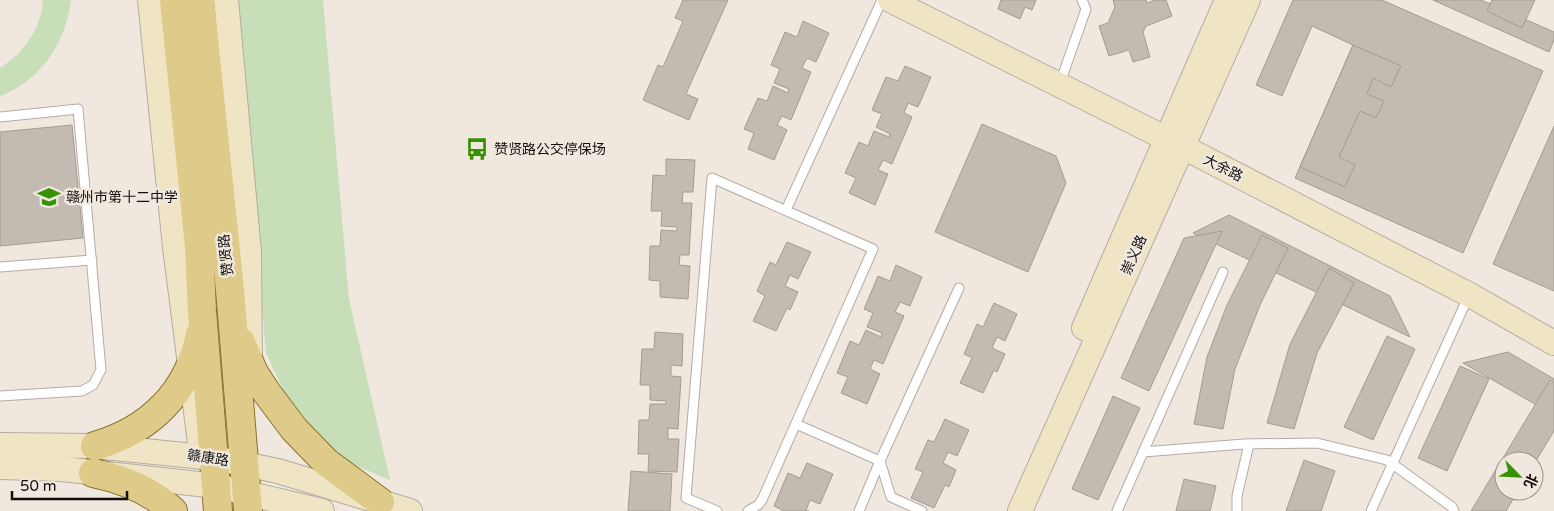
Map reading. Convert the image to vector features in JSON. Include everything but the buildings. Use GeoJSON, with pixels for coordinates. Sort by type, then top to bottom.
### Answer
{"type":"FeatureCollection","features":[{"type":"Feature","properties":{"kind":"main road"},"geometry":{"type":"LineString","coordinates":[[150,0],[175,247],[190,365],[208,457]]}},
{"type":"Feature","properties":{"kind":"main road","name":"赞贤路"},"geometry":{"type":"LineString","coordinates":[[174,0],[199,247],[208,457],[213,494]]}},
{"type":"Feature","properties":{"kind":"main road","name":"赞贤路"},"geometry":{"type":"LineString","coordinates":[[200,0],[253,502]]}},
{"type":"Feature","properties":{"kind":"main road"},"geometry":{"type":"LineString","coordinates":[[226,0],[249,252],[250,465]]}},
{"type":"Feature","properties":{"kind":"main road","name":"大余路"},"geometry":{"type":"LineString","coordinates":[[890,0],[1470,295],[1554,343]]}},
{"type":"Feature","properties":{"kind":"main road","name":"崇义路"},"geometry":{"type":"LineString","coordinates":[[1020,511],[1174,143],[1227,0]]}},
{"type":"Feature","properties":{"kind":"main road","name":"崇义路"},"geometry":{"type":"LineString","coordinates":[[1004,511],[1174,143],[1248,0]]}},
{"type":"Feature","properties":{"kind":"main road"},"geometry":{"type":"LineString","coordinates":[[230,290],[236,328],[250,363],[267,393],[296,431],[326,462],[380,502]]}},
{"type":"Feature","properties":{"kind":"main road"},"geometry":{"type":"LineString","coordinates":[[174,511],[155,496],[110,476],[94,459],[111,442],[155,415],[177,390],[198,344],[202,311]]}},
{"type":"Feature","properties":{"kind":"main road","name":"赣康路"},"geometry":{"type":"LineString","coordinates":[[0,445],[94,459],[213,494],[253,502],[322,511]]}},
{"type":"Feature","properties":{"kind":"main road","name":"赣康路"},"geometry":{"type":"LineString","coordinates":[[0,467],[62,469],[94,459],[208,457],[278,472],[410,511]]}},
{"type":"Feature","properties":{"kind":"main road"},"geometry":{"type":"LineString","coordinates":[[206,511],[213,494]]}},
{"type":"Feature","properties":{"kind":"lane"},"geometry":{"type":"LineString","coordinates":[[786,210],[882,0]]}},
{"type":"Feature","properties":{"kind":"lane"},"geometry":{"type":"LineString","coordinates":[[1059,86],[1086,9],[1082,0]]}},
{"type":"Feature","properties":{"kind":"lane"},"geometry":{"type":"LineString","coordinates":[[0,116],[78,109],[101,370],[93,385],[82,391],[0,396]]}},
{"type":"Feature","properties":{"kind":"lane"},"geometry":{"type":"LineString","coordinates":[[716,511],[686,498],[712,178],[873,249],[762,500],[758,506],[748,511]]}},
{"type":"Feature","properties":{"kind":"lane"},"geometry":{"type":"LineString","coordinates":[[0,267],[92,260]]}},
{"type":"Feature","properties":{"kind":"lane"},"geometry":{"type":"LineString","coordinates":[[1117,511],[1223,272]]}},
{"type":"Feature","properties":{"kind":"lane"},"geometry":{"type":"LineString","coordinates":[[859,511],[959,288]]}},
{"type":"Feature","properties":{"kind":"lane"},"geometry":{"type":"LineString","coordinates":[[1371,511],[1470,295]]}},
{"type":"Feature","properties":{"kind":"lane"},"geometry":{"type":"LineString","coordinates":[[796,424],[880,461],[891,497],[922,511]]}},
{"type":"Feature","properties":{"kind":"lane"},"geometry":{"type":"LineString","coordinates":[[1143,452],[1248,444],[1317,443],[1388,460],[1454,511]]}},
{"type":"Feature","properties":{"kind":"lane"},"geometry":{"type":"LineString","coordinates":[[1236,511],[1237,496],[1248,444]]}},
{"type":"Feature","properties":{"kind":"green space"},"geometry":{"type":"Polygon","coordinates":[[[43,0],[71,0],[64,31],[49,58],[39,70],[28,81],[0,96],[0,68],[17,55],[30,39],[39,21],[43,0]]]}},
{"type":"Feature","properties":{"kind":"green space"},"geometry":{"type":"Polygon","coordinates":[[[235,0],[323,0],[349,299],[390,480],[342,460],[287,398],[266,353],[235,0]]]}},
{"type":"Feature","properties":{"kind":"place","name":"赞贤路公交停保场"},"geometry":{"type":"Point","coordinates":[477,149]}},
{"type":"Feature","properties":{"kind":"place","name":"赣州市第十二中学"},"geometry":{"type":"Point","coordinates":[49,197]}}]}
